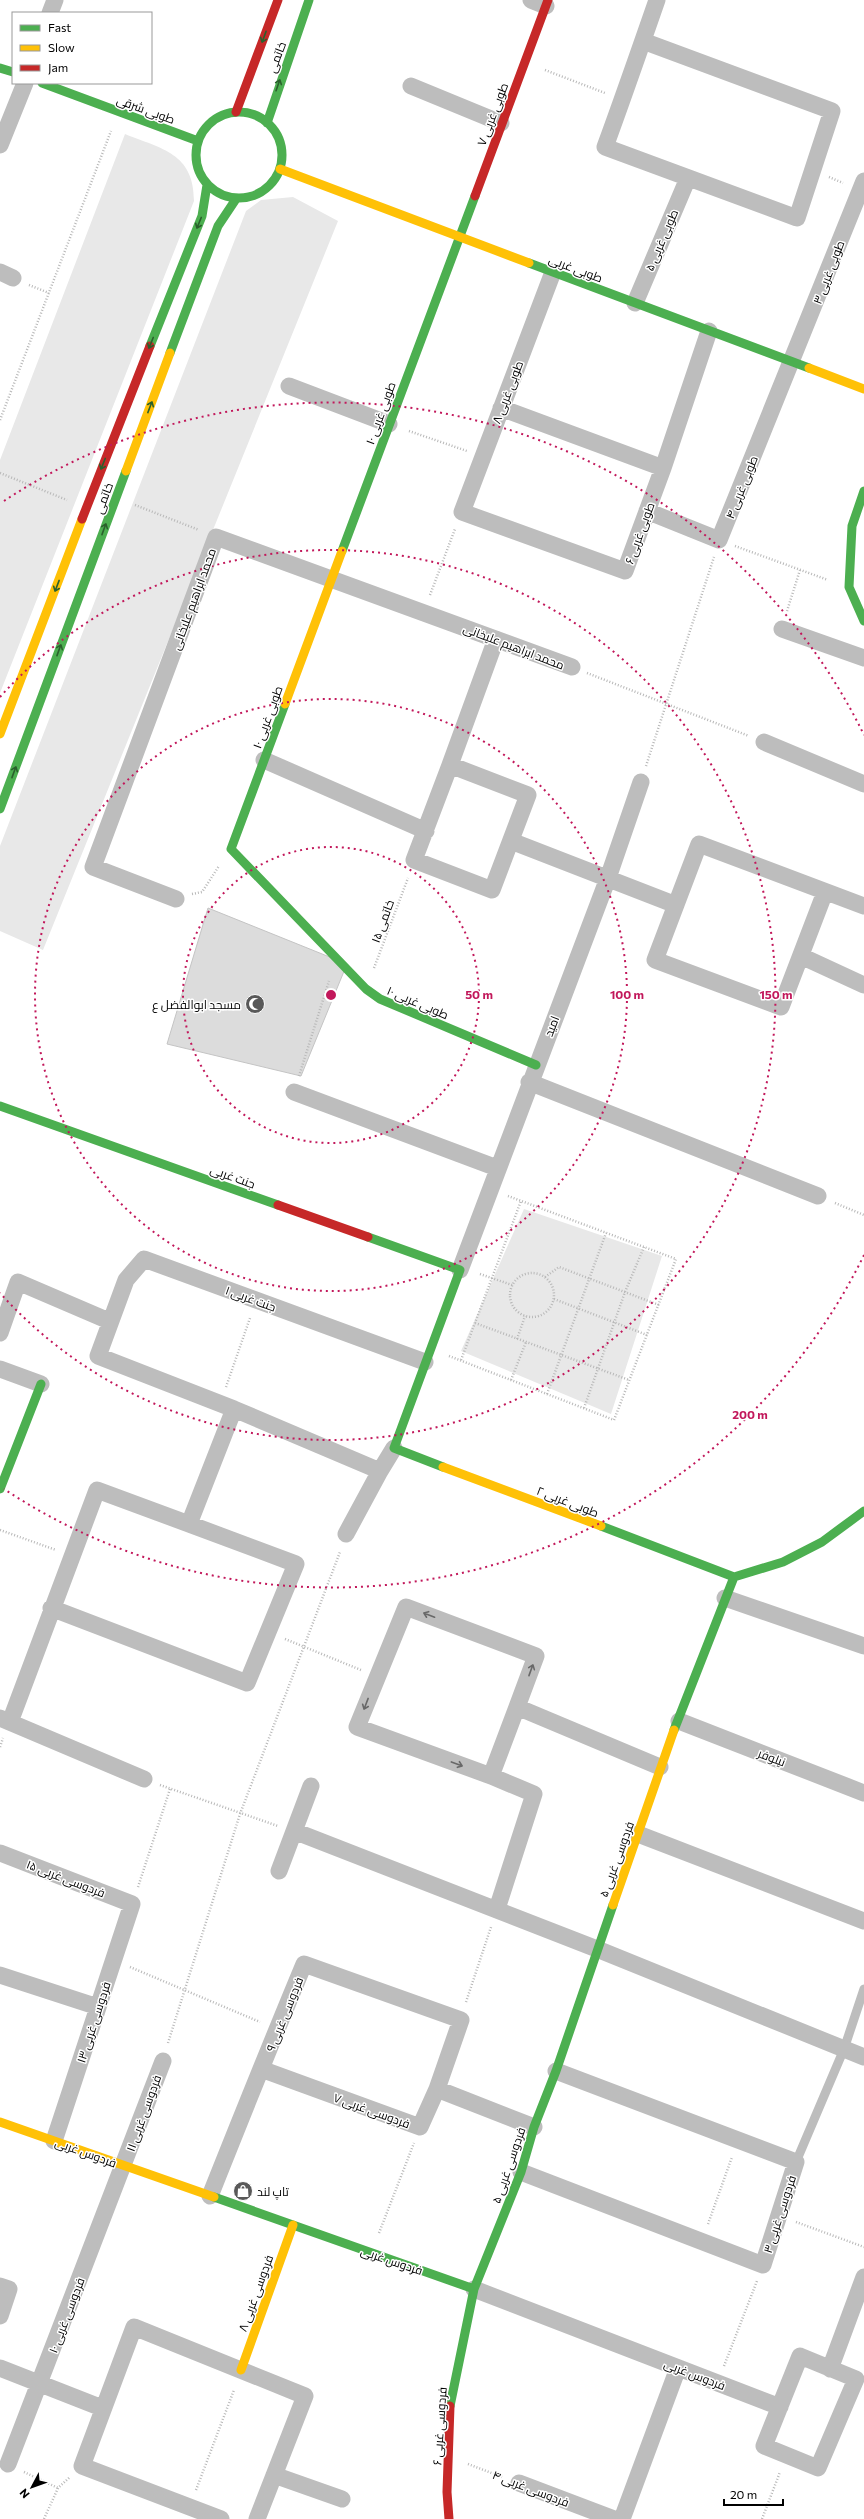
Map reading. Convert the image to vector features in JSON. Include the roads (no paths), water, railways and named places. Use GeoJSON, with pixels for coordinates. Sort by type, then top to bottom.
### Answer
{"type":"FeatureCollection","features":[{"type":"Feature","properties":{"kind":"street"},"geometry":{"type":"LineString","coordinates":[[50,12],[55,0]]}},
{"type":"Feature","properties":{"kind":"street","name":"خاتمی"},"geometry":{"type":"LineString","coordinates":[[236,112],[278,0]]}},
{"type":"Feature","properties":{"kind":"street","name":"خاتمی"},"geometry":{"type":"LineString","coordinates":[[267,123],[277,89],[309,0]]}},
{"type":"Feature","properties":{"kind":"street"},"geometry":{"type":"LineString","coordinates":[[643,42],[832,111],[797,218],[605,147],[623,100],[657,0]]}},
{"type":"Feature","properties":{"kind":"street","name":"طوبی غربی ۷"},"geometry":{"type":"LineString","coordinates":[[458,236],[524,62],[542,2]]}},
{"type":"Feature","properties":{"kind":"street"},"geometry":{"type":"LineString","coordinates":[[0,68],[12,72]]}},
{"type":"Feature","properties":{"kind":"street"},"geometry":{"type":"LineString","coordinates":[[0,145],[25,84]]}},
{"type":"Feature","properties":{"kind":"street","name":"طوبی شرقی"},"geometry":{"type":"LineString","coordinates":[[45,84],[198,141]]}},
{"type":"Feature","properties":{"kind":"street"},"geometry":{"type":"LineString","coordinates":[[411,86],[501,123]]}},
{"type":"Feature","properties":{"kind":"street"},"geometry":{"type":"LineString","coordinates":[[236,112],[253,114],[267,123],[276,132],[281,144],[280,169],[273,182],[263,192],[250,197],[236,198],[225,196],[207,184],[196,164],[198,141],[204,130],[212,121],[223,115],[236,112]]}},
{"type":"Feature","properties":{"kind":"street","name":"طوبی غربی"},"geometry":{"type":"LineString","coordinates":[[280,169],[864,389]]}},
{"type":"Feature","properties":{"kind":"street","name":"طوبی غربی ۵"},"geometry":{"type":"LineString","coordinates":[[635,303],[688,178]]}},
{"type":"Feature","properties":{"kind":"street","name":"خاتمی"},"geometry":{"type":"LineString","coordinates":[[0,734],[86,508],[202,216],[207,184]]}},
{"type":"Feature","properties":{"kind":"street","name":"طوبی غربی ۳"},"geometry":{"type":"LineString","coordinates":[[793,362],[862,186]]}},
{"type":"Feature","properties":{"kind":"street","name":"خاتمی"},"geometry":{"type":"LineString","coordinates":[[0,809],[218,226],[236,198]]}},
{"type":"Feature","properties":{"kind":"street","name":"طوبی غربی ۱۰"},"geometry":{"type":"LineString","coordinates":[[458,236],[231,849],[366,989],[380,999],[536,1065]]}},
{"type":"Feature","properties":{"kind":"street","name":"طوبی غربی ۸"},"geometry":{"type":"LineString","coordinates":[[462,512],[553,272]]}},
{"type":"Feature","properties":{"kind":"street","name":"طوبی غربی ۶"},"geometry":{"type":"LineString","coordinates":[[462,512],[625,570],[663,468],[709,331]]}},
{"type":"Feature","properties":{"kind":"street","name":"طوبی غربی ۴"},"geometry":{"type":"LineString","coordinates":[[647,511],[719,540],[793,362]]}},
{"type":"Feature","properties":{"kind":"street"},"geometry":{"type":"LineString","coordinates":[[289,386],[389,424]]}},
{"type":"Feature","properties":{"kind":"street"},"geometry":{"type":"LineString","coordinates":[[501,408],[663,468]]}},
{"type":"Feature","properties":{"kind":"street"},"geometry":{"type":"LineString","coordinates":[[864,491],[849,587],[864,621]]}},
{"type":"Feature","properties":{"kind":"street","name":"محمد ابراهیم علیخانی"},"geometry":{"type":"LineString","coordinates":[[176,899],[94,867],[216,537],[332,578],[572,667]]}},
{"type":"Feature","properties":{"kind":"street"},"geometry":{"type":"LineString","coordinates":[[782,629],[864,658]]}},
{"type":"Feature","properties":{"kind":"street"},"geometry":{"type":"LineString","coordinates":[[450,765],[528,795],[492,890],[414,860],[496,639]]}},
{"type":"Feature","properties":{"kind":"street"},"geometry":{"type":"LineString","coordinates":[[764,742],[864,784]]}},
{"type":"Feature","properties":{"kind":"street"},"geometry":{"type":"LineString","coordinates":[[264,760],[426,831]]}},
{"type":"Feature","properties":{"kind":"street","name":"امید"},"geometry":{"type":"LineString","coordinates":[[460,1270],[529,1082],[608,878],[641,782]]}},
{"type":"Feature","properties":{"kind":"street"},"geometry":{"type":"LineString","coordinates":[[511,841],[676,905]]}},
{"type":"Feature","properties":{"kind":"street"},"geometry":{"type":"LineString","coordinates":[[825,892],[781,1007],[655,960],[699,844],[864,906]]}},
{"type":"Feature","properties":{"kind":"street"},"geometry":{"type":"LineString","coordinates":[[801,956],[864,985]]}},
{"type":"Feature","properties":{"kind":"street"},"geometry":{"type":"LineString","coordinates":[[529,1082],[818,1196]]}},
{"type":"Feature","properties":{"kind":"street"},"geometry":{"type":"LineString","coordinates":[[294,1092],[497,1168]]}},
{"type":"Feature","properties":{"kind":"street","name":"جنت غربی"},"geometry":{"type":"LineString","coordinates":[[2,1106],[460,1270]]}},
{"type":"Feature","properties":{"kind":"street","name":"جنت غربی ۱"},"geometry":{"type":"LineString","coordinates":[[109,1321],[126,1280],[144,1259],[256,1300],[428,1355]]}},
{"type":"Feature","properties":{"kind":"street"},"geometry":{"type":"LineString","coordinates":[[346,1534],[380,1470],[394,1448],[460,1270]]}},
{"type":"Feature","properties":{"kind":"street"},"geometry":{"type":"LineString","coordinates":[[0,1333],[18,1282],[109,1321],[98,1356],[227,1406],[380,1470]]}},
{"type":"Feature","properties":{"kind":"street"},"geometry":{"type":"LineString","coordinates":[[0,1369],[41,1384],[0,1489]]}},
{"type":"Feature","properties":{"kind":"street"},"geometry":{"type":"LineString","coordinates":[[189,1524],[227,1406]]}},
{"type":"Feature","properties":{"kind":"street","name":"طوبی غربی ۲"},"geometry":{"type":"LineString","coordinates":[[394,1448],[734,1577]]}},
{"type":"Feature","properties":{"kind":"street"},"geometry":{"type":"LineString","coordinates":[[51,1608],[247,1683],[296,1564],[97,1490],[72,1556],[5,1720],[144,1779]]}},
{"type":"Feature","properties":{"kind":"street"},"geometry":{"type":"LineString","coordinates":[[734,1577],[783,1562],[822,1542],[864,1511]]}},
{"type":"Feature","properties":{"kind":"street","name":"فردوسی غربی ۵"},"geometry":{"type":"LineString","coordinates":[[474,2288],[521,2172],[534,2127],[556,2071],[660,1767],[734,1577]]}},
{"type":"Feature","properties":{"kind":"street"},"geometry":{"type":"LineString","coordinates":[[725,1598],[864,1646]]}},
{"type":"Feature","properties":{"kind":"street"},"geometry":{"type":"LineString","coordinates":[[491,1776],[536,1656],[406,1607],[357,1726],[491,1776],[534,1794],[497,1909]]}},
{"type":"Feature","properties":{"kind":"street"},"geometry":{"type":"LineString","coordinates":[[517,1707],[660,1767]]}},
{"type":"Feature","properties":{"kind":"street","name":"نیلوفر"},"geometry":{"type":"LineString","coordinates":[[679,1721],[864,1793]]}},
{"type":"Feature","properties":{"kind":"street"},"geometry":{"type":"LineString","coordinates":[[279,1871],[311,1786]]}},
{"type":"Feature","properties":{"kind":"street"},"geometry":{"type":"LineString","coordinates":[[294,1831],[497,1909],[864,2057]]}},
{"type":"Feature","properties":{"kind":"street"},"geometry":{"type":"LineString","coordinates":[[638,1834],[864,1921]]}},
{"type":"Feature","properties":{"kind":"street","name":"فردوسی غربی ۱۵"},"geometry":{"type":"LineString","coordinates":[[0,1853],[132,1904]]}},
{"type":"Feature","properties":{"kind":"street","name":"فردوسی غربی ۱۳"},"geometry":{"type":"LineString","coordinates":[[54,2141],[132,1904]]}},
{"type":"Feature","properties":{"kind":"street","name":"فردوسی غربی ۹"},"geometry":{"type":"LineString","coordinates":[[210,2196],[304,1964],[461,2020]]}},
{"type":"Feature","properties":{"kind":"street"},"geometry":{"type":"LineString","coordinates":[[0,1975],[98,2007]]}},
{"type":"Feature","properties":{"kind":"street","name":"فردوسی غربی ۷"},"geometry":{"type":"LineString","coordinates":[[261,2069],[420,2127],[437,2088],[461,2020]]}},
{"type":"Feature","properties":{"kind":"street","name":"فردوسی غربی ۱۱"},"geometry":{"type":"LineString","coordinates":[[124,2166],[163,2061]]}},
{"type":"Feature","properties":{"kind":"street","name":"فردوسی غربی ۳"},"geometry":{"type":"LineString","coordinates":[[521,2172],[763,2265],[796,2162],[556,2071]]}},
{"type":"Feature","properties":{"kind":"street"},"geometry":{"type":"LineString","coordinates":[[437,2088],[534,2127]]}},
{"type":"Feature","properties":{"kind":"street","name":"فردوس غربی"},"geometry":{"type":"LineString","coordinates":[[0,2122],[474,2288],[780,2407]]}},
{"type":"Feature","properties":{"kind":"street","name":"فردوسی غربی ۱۰"},"geometry":{"type":"LineString","coordinates":[[8,2464],[124,2166]]}},
{"type":"Feature","properties":{"kind":"street","name":"فردوسی غربی ۸"},"geometry":{"type":"LineString","coordinates":[[241,2370],[292,2225]]}},
{"type":"Feature","properties":{"kind":"street"},"geometry":{"type":"LineString","coordinates":[[830,2369],[864,2277]]}},
{"type":"Feature","properties":{"kind":"street"},"geometry":{"type":"LineString","coordinates":[[0,2286],[9,2290],[0,2316]]}},
{"type":"Feature","properties":{"kind":"street","name":"فردوسی غربی ۶"},"geometry":{"type":"LineString","coordinates":[[449,2519],[447,2492],[450,2397],[474,2288]]}},
{"type":"Feature","properties":{"kind":"street"},"geometry":{"type":"LineString","coordinates":[[221,2519],[82,2466],[102,2408],[134,2327],[305,2396],[257,2519]]}},
{"type":"Feature","properties":{"kind":"street"},"geometry":{"type":"LineString","coordinates":[[800,2356],[830,2369],[856,2379],[818,2468],[764,2446],[800,2356]]}},
{"type":"Feature","properties":{"kind":"street"},"geometry":{"type":"LineString","coordinates":[[0,2368],[40,2382],[102,2408]]}},
{"type":"Feature","properties":{"kind":"street"},"geometry":{"type":"LineString","coordinates":[[622,2519],[678,2368]]}},
{"type":"Feature","properties":{"kind":"street"},"geometry":{"type":"LineString","coordinates":[[274,2475],[342,2499]]}},
{"type":"Feature","properties":{"kind":"street","name":"فردوسی غربی ۴"},"geometry":{"type":"LineString","coordinates":[[519,2483],[614,2519]]}},
{"type":"Feature","properties":{"kind":"lane"},"geometry":{"type":"LineString","coordinates":[[796,2162],[844,2049],[864,1989]]}},
{"type":"Feature","properties":{"kind":"place","name":"مسجد ابوالفضل ع"},"geometry":{"type":"Point","coordinates":[255,1004]}},
{"type":"Feature","properties":{"kind":"place","name":"تاپ لند"},"geometry":{"type":"Point","coordinates":[243,2191]}}]}
